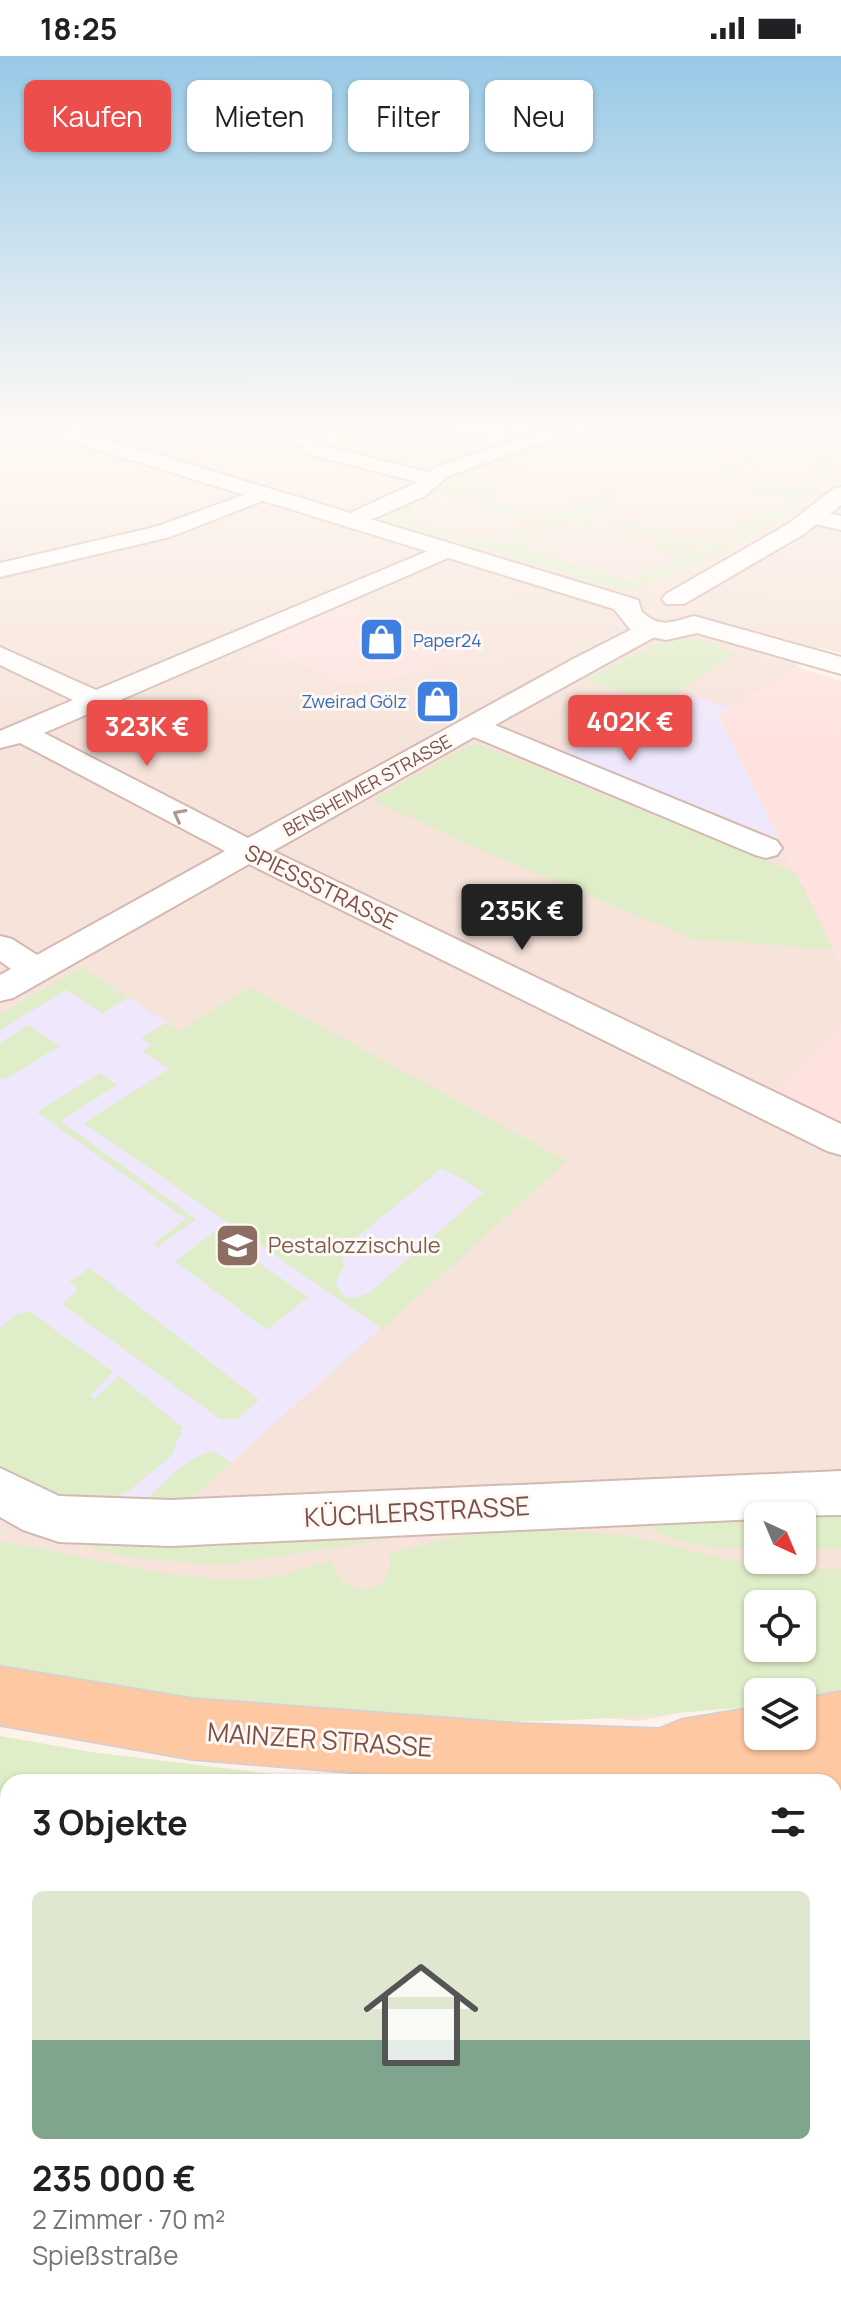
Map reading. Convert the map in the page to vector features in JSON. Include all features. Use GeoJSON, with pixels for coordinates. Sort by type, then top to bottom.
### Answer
{"type":"FeatureCollection","features":[{"type":"Feature","properties":{"kind":"main road"},"geometry":{"type":"LineString","coordinates":[[399,535],[629,605],[649,597],[675,599],[688,605],[695,617],[694,624]]}},
{"type":"Feature","properties":{"kind":"main road"},"geometry":{"type":"LineString","coordinates":[[675,599],[783,535]]}},
{"type":"Feature","properties":{"kind":"main road"},"geometry":{"type":"LineString","coordinates":[[629,605],[627,609],[634,621],[651,629],[681,630],[694,624],[841,666]]}},
{"type":"Feature","properties":{"kind":"main road","name":"MAINZER STRASSE"},"geometry":{"type":"LineString","coordinates":[[0,1696],[192,1729],[521,1755],[643,1758],[762,1774]]}},
{"type":"Feature","properties":{"kind":"main road"},"geometry":{"type":"LineString","coordinates":[[816,1726],[841,1722]]}},
{"type":"Feature","properties":{"kind":"main road","name":"MAINZER STRASSE"},"geometry":{"type":"LineString","coordinates":[[643,1758],[744,1740]]}},
{"type":"Feature","properties":{"kind":"street"},"geometry":{"type":"LineString","coordinates":[[0,570],[148,535]]}},
{"type":"Feature","properties":{"kind":"street"},"geometry":{"type":"LineString","coordinates":[[10,737],[447,550]]}},
{"type":"Feature","properties":{"kind":"street","name":"BENSHEIMER STRASSE"},"geometry":{"type":"LineString","coordinates":[[0,990],[651,629]]}},
{"type":"Feature","properties":{"kind":"street"},"geometry":{"type":"LineString","coordinates":[[0,655],[94,700]]}},
{"type":"Feature","properties":{"kind":"street"},"geometry":{"type":"LineString","coordinates":[[473,726],[766,848]]}},
{"type":"Feature","properties":{"kind":"street","name":"SPIESSSTRASSE"},"geometry":{"type":"LineString","coordinates":[[10,737],[841,1141]]}},
{"type":"Feature","properties":{"kind":"street"},"geometry":{"type":"LineString","coordinates":[[0,946],[37,970]]}},
{"type":"Feature","properties":{"kind":"street","name":"KÜCHLERSTRASSE"},"geometry":{"type":"LineString","coordinates":[[0,1490],[41,1514],[59,1519],[171,1523],[841,1493]]}},
{"type":"Feature","properties":{"kind":"shaded area"},"geometry":{"type":"Polygon","coordinates":[[[0,535],[841,535],[841,653],[818,647],[796,667],[719,716],[841,966],[841,1683],[816,1686],[816,1678],[744,1678],[744,1701],[638,1721],[60,1670],[0,1655],[0,535]]]}},
{"type":"Feature","properties":{"kind":"shaded area"},"geometry":{"type":"Polygon","coordinates":[[[342,603],[466,651],[423,672],[349,686],[250,642],[342,603]]]}},
{"type":"Feature","properties":{"kind":"shaded area"},"geometry":{"type":"Polygon","coordinates":[[[796,667],[841,681],[841,966],[719,716],[796,667]]]}},
{"type":"Feature","properties":{"kind":"shaded area"},"geometry":{"type":"Polygon","coordinates":[[[692,696],[731,708],[719,716],[778,838],[565,753],[578,745],[572,742],[609,719],[629,726],[637,722],[646,725],[692,696]]]}},
{"type":"Feature","properties":{"kind":"shaded area","name":"Pestalozzischule"},"geometry":{"type":"Polygon","coordinates":[[[81,967],[180,1031],[249,987],[567,1161],[186,1503],[107,1502],[0,1467],[0,1014],[81,967]]]}},
{"type":"Feature","properties":{"kind":"shaded area"},"geometry":{"type":"Polygon","coordinates":[[[841,1023],[841,1126],[773,1093],[841,1023]]]}},
{"type":"Feature","properties":{"kind":"green space"},"geometry":{"type":"Polygon","coordinates":[[[437,535],[456,535],[478,542],[490,540],[505,545],[518,538],[511,535],[534,535],[519,542],[531,545],[524,550],[633,582],[643,574],[682,558],[653,548],[662,542],[638,535],[716,555],[632,591],[624,591],[437,535]]]}},
{"type":"Feature","properties":{"kind":"green space"},"geometry":{"type":"Polygon","coordinates":[[[657,535],[678,535],[701,541],[706,538],[712,540],[709,543],[723,547],[740,537],[735,535],[755,535],[720,553],[657,535]]]}},
{"type":"Feature","properties":{"kind":"green space"},"geometry":{"type":"Polygon","coordinates":[[[681,639],[700,640],[736,653],[664,700],[646,699],[586,680],[644,650],[681,639]]]}},
{"type":"Feature","properties":{"kind":"green space"},"geometry":{"type":"Polygon","coordinates":[[[478,744],[796,873],[833,949],[693,939],[474,847],[373,800],[466,747],[478,744]]]}},
{"type":"Feature","properties":{"kind":"green space"},"geometry":{"type":"Polygon","coordinates":[[[81,967],[128,998],[102,1013],[66,990],[0,1030],[0,1014],[81,967]]]}},
{"type":"Feature","properties":{"kind":"green space"},"geometry":{"type":"Polygon","coordinates":[[[249,987],[567,1161],[382,1329],[84,1123],[169,1069],[143,1051],[152,1045],[141,1038],[166,1023],[180,1031],[249,987]],[[442,1168],[340,1251],[344,1266],[335,1283],[344,1296],[354,1298],[369,1293],[484,1192],[442,1168]]]}},
{"type":"Feature","properties":{"kind":"green space"},"geometry":{"type":"Polygon","coordinates":[[[28,1025],[60,1046],[5,1079],[0,1077],[0,1043],[28,1025]]]}},
{"type":"Feature","properties":{"kind":"green space"},"geometry":{"type":"Polygon","coordinates":[[[100,1073],[117,1085],[60,1121],[196,1219],[158,1247],[153,1244],[186,1219],[37,1112],[100,1073]]]}},
{"type":"Feature","properties":{"kind":"green space"},"geometry":{"type":"Polygon","coordinates":[[[214,1232],[308,1297],[267,1330],[175,1261],[214,1232]]]}},
{"type":"Feature","properties":{"kind":"green space"},"geometry":{"type":"Polygon","coordinates":[[[90,1268],[259,1400],[237,1419],[220,1419],[62,1304],[78,1290],[69,1282],[90,1268]]]}},
{"type":"Feature","properties":{"kind":"green space"},"geometry":{"type":"Polygon","coordinates":[[[29,1311],[113,1372],[90,1396],[95,1399],[119,1376],[183,1428],[171,1456],[130,1490],[107,1502],[50,1496],[0,1467],[0,1328],[16,1315],[29,1311]]]}},
{"type":"Feature","properties":{"kind":"green space"},"geometry":{"type":"Polygon","coordinates":[[[213,1451],[231,1463],[186,1503],[141,1505],[183,1466],[213,1451]]]}},
{"type":"Feature","properties":{"kind":"green space"},"geometry":{"type":"Polygon","coordinates":[[[841,1506],[841,1549],[816,1549],[816,1508],[841,1506]]]}},
{"type":"Feature","properties":{"kind":"green space"},"geometry":{"type":"Polygon","coordinates":[[[744,1514],[744,1548],[684,1542],[645,1523],[744,1514]]]}},
{"type":"Feature","properties":{"kind":"green space"},"geometry":{"type":"Polygon","coordinates":[[[442,1526],[408,1536],[221,1565],[134,1558],[73,1543],[442,1526]]]}},
{"type":"Feature","properties":{"kind":"green space"},"geometry":{"type":"Polygon","coordinates":[[[526,1529],[625,1535],[744,1564],[744,1574],[816,1574],[816,1569],[841,1569],[841,1696],[816,1699],[816,1678],[744,1678],[744,1707],[582,1719],[449,1722],[253,1707],[0,1672],[0,1541],[161,1573],[227,1580],[277,1577],[331,1560],[347,1584],[367,1590],[377,1587],[384,1579],[390,1553],[465,1535],[526,1529]]]}},
{"type":"Feature","properties":{"kind":"green space"},"geometry":{"type":"Polygon","coordinates":[[[0,1736],[91,1752],[271,1774],[0,1774],[0,1736]]]}},
{"type":"Feature","properties":{"kind":"place","name":"Paper24"},"geometry":{"type":"Point","coordinates":[382,640]}},
{"type":"Feature","properties":{"kind":"place","name":"Zweirad Gölz"},"geometry":{"type":"Point","coordinates":[438,701]}},
{"type":"Feature","properties":{"kind":"place","name":"Pestalozzischule"},"geometry":{"type":"Point","coordinates":[237,1245]}}]}
